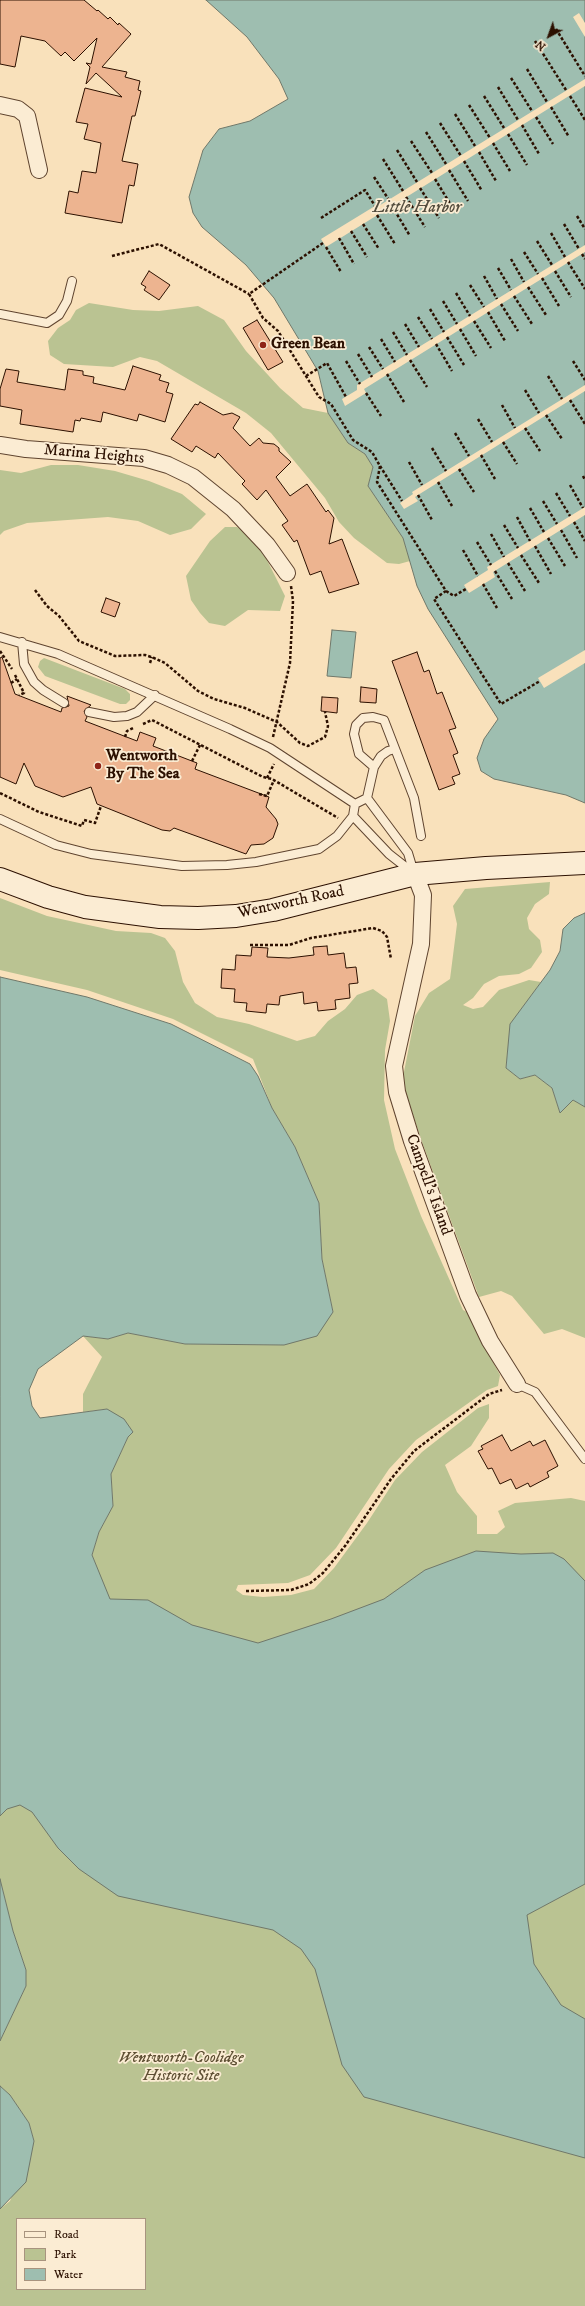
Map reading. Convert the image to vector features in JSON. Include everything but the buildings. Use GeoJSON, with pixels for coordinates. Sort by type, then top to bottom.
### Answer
{"type":"FeatureCollection","features":[{"type":"Feature","properties":{"kind":"main road","name":"Wentworth Road"},"geometry":{"type":"LineString","coordinates":[[0,879],[48,897],[85,907],[160,917],[198,918],[236,916],[273,910],[415,874],[479,868],[585,863]]}},
{"type":"Feature","properties":{"kind":"street"},"geometry":{"type":"LineString","coordinates":[[0,105],[24,111],[27,116],[39,170]]}},
{"type":"Feature","properties":{"kind":"street","name":"Marina Heights"},"geometry":{"type":"LineString","coordinates":[[0,446],[115,454],[144,458],[168,465],[193,477],[233,509],[267,545],[287,573]]}},
{"type":"Feature","properties":{"kind":"street","name":"Campell's Island"},"geometry":{"type":"LineString","coordinates":[[415,874],[423,895],[421,944],[394,1066],[397,1092],[412,1141],[468,1294],[490,1341],[517,1384]]}},
{"type":"Feature","properties":{"kind":"lane"},"geometry":{"type":"LineString","coordinates":[[0,314],[47,323],[59,315],[67,301],[72,281]]}},
{"type":"Feature","properties":{"kind":"lane"},"geometry":{"type":"LineString","coordinates":[[0,637],[22,642],[58,654],[155,695],[270,748],[354,804]]}},
{"type":"Feature","properties":{"kind":"lane"},"geometry":{"type":"LineString","coordinates":[[22,642],[24,664],[34,682],[43,690],[64,703]]}},
{"type":"Feature","properties":{"kind":"lane"},"geometry":{"type":"LineString","coordinates":[[89,712],[114,717],[127,716],[137,712],[155,695]]}},
{"type":"Feature","properties":{"kind":"lane"},"geometry":{"type":"LineString","coordinates":[[374,767],[358,754],[355,745],[356,725],[363,718],[373,717],[384,720],[414,798],[421,836]]}},
{"type":"Feature","properties":{"kind":"lane"},"geometry":{"type":"LineString","coordinates":[[396,749],[388,751],[381,756],[374,767],[367,798],[408,853],[415,874]]}},
{"type":"Feature","properties":{"kind":"lane"},"geometry":{"type":"LineString","coordinates":[[354,804],[367,798]]}},
{"type":"Feature","properties":{"kind":"lane"},"geometry":{"type":"LineString","coordinates":[[0,819],[56,845],[91,854],[182,866],[227,865],[307,852],[329,843],[350,820],[354,804]]}},
{"type":"Feature","properties":{"kind":"lane"},"geometry":{"type":"LineString","coordinates":[[350,820],[389,854],[415,874]]}},
{"type":"Feature","properties":{"kind":"lane"},"geometry":{"type":"LineString","coordinates":[[517,1384],[535,1392],[585,1459]]}},
{"type":"Feature","properties":{"kind":"path"},"geometry":{"type":"LineString","coordinates":[[556,29],[585,76]]}},
{"type":"Feature","properties":{"kind":"path"},"geometry":{"type":"LineString","coordinates":[[535,41],[566,90]]}},
{"type":"Feature","properties":{"kind":"path"},"geometry":{"type":"LineString","coordinates":[[527,69],[547,102]]}},
{"type":"Feature","properties":{"kind":"path"},"geometry":{"type":"LineString","coordinates":[[512,78],[532,111]]}},
{"type":"Feature","properties":{"kind":"path"},"geometry":{"type":"LineString","coordinates":[[498,87],[518,120]]}},
{"type":"Feature","properties":{"kind":"path"},"geometry":{"type":"LineString","coordinates":[[484,96],[504,128]]}},
{"type":"Feature","properties":{"kind":"path"},"geometry":{"type":"LineString","coordinates":[[570,96],[585,120]]}},
{"type":"Feature","properties":{"kind":"path"},"geometry":{"type":"LineString","coordinates":[[469,105],[490,138]]}},
{"type":"Feature","properties":{"kind":"path"},"geometry":{"type":"LineString","coordinates":[[551,108],[569,137]]}},
{"type":"Feature","properties":{"kind":"path"},"geometry":{"type":"LineString","coordinates":[[455,114],[475,146]]}},
{"type":"Feature","properties":{"kind":"path"},"geometry":{"type":"LineString","coordinates":[[536,116],[553,144]]}},
{"type":"Feature","properties":{"kind":"path"},"geometry":{"type":"LineString","coordinates":[[440,123],[461,156]]}},
{"type":"Feature","properties":{"kind":"path"},"geometry":{"type":"LineString","coordinates":[[522,126],[539,154]]}},
{"type":"Feature","properties":{"kind":"path"},"geometry":{"type":"LineString","coordinates":[[426,132],[446,164]]}},
{"type":"Feature","properties":{"kind":"path"},"geometry":{"type":"LineString","coordinates":[[508,134],[526,165]]}},
{"type":"Feature","properties":{"kind":"path"},"geometry":{"type":"LineString","coordinates":[[411,140],[432,173]]}},
{"type":"Feature","properties":{"kind":"path"},"geometry":{"type":"LineString","coordinates":[[493,143],[510,171]]}},
{"type":"Feature","properties":{"kind":"path"},"geometry":{"type":"LineString","coordinates":[[397,150],[417,182]]}},
{"type":"Feature","properties":{"kind":"path"},"geometry":{"type":"LineString","coordinates":[[479,152],[496,181]]}},
{"type":"Feature","properties":{"kind":"path"},"geometry":{"type":"LineString","coordinates":[[383,159],[403,191]]}},
{"type":"Feature","properties":{"kind":"path"},"geometry":{"type":"LineString","coordinates":[[464,161],[482,191]]}},
{"type":"Feature","properties":{"kind":"path"},"geometry":{"type":"LineString","coordinates":[[449,170],[468,201]]}},
{"type":"Feature","properties":{"kind":"path"},"geometry":{"type":"LineString","coordinates":[[374,177],[388,200]]}},
{"type":"Feature","properties":{"kind":"path"},"geometry":{"type":"LineString","coordinates":[[435,179],[454,210]]}},
{"type":"Feature","properties":{"kind":"path"},"geometry":{"type":"LineString","coordinates":[[420,188],[439,218]]}},
{"type":"Feature","properties":{"kind":"path"},"geometry":{"type":"LineString","coordinates":[[321,218],[365,190],[375,206]]}},
{"type":"Feature","properties":{"kind":"path"},"geometry":{"type":"LineString","coordinates":[[406,197],[425,227]]}},
{"type":"Feature","properties":{"kind":"path"},"geometry":{"type":"LineString","coordinates":[[392,206],[410,236]]}},
{"type":"Feature","properties":{"kind":"path"},"geometry":{"type":"LineString","coordinates":[[377,215],[395,244]]}},
{"type":"Feature","properties":{"kind":"path"},"geometry":{"type":"LineString","coordinates":[[577,216],[585,229]]}},
{"type":"Feature","properties":{"kind":"path"},"geometry":{"type":"LineString","coordinates":[[363,224],[378,249]]}},
{"type":"Feature","properties":{"kind":"path"},"geometry":{"type":"LineString","coordinates":[[564,224],[579,248]]}},
{"type":"Feature","properties":{"kind":"path"},"geometry":{"type":"LineString","coordinates":[[351,231],[366,257]]}},
{"type":"Feature","properties":{"kind":"path"},"geometry":{"type":"LineString","coordinates":[[551,234],[565,257]]}},
{"type":"Feature","properties":{"kind":"path"},"geometry":{"type":"LineString","coordinates":[[339,238],[354,264]]}},
{"type":"Feature","properties":{"kind":"path"},"geometry":{"type":"LineString","coordinates":[[538,241],[552,265]]}},
{"type":"Feature","properties":{"kind":"path"},"geometry":{"type":"LineString","coordinates":[[112,256],[159,244],[249,294],[263,318],[278,331],[319,397],[331,404],[353,440],[372,452],[402,501]]}},
{"type":"Feature","properties":{"kind":"path"},"geometry":{"type":"LineString","coordinates":[[249,294],[323,244]]}},
{"type":"Feature","properties":{"kind":"path"},"geometry":{"type":"LineString","coordinates":[[326,247],[341,272]]}},
{"type":"Feature","properties":{"kind":"path"},"geometry":{"type":"LineString","coordinates":[[524,252],[538,274]]}},
{"type":"Feature","properties":{"kind":"path"},"geometry":{"type":"LineString","coordinates":[[582,254],[585,259]]}},
{"type":"Feature","properties":{"kind":"path"},"geometry":{"type":"LineString","coordinates":[[511,259],[524,282]]}},
{"type":"Feature","properties":{"kind":"path"},"geometry":{"type":"LineString","coordinates":[[568,262],[585,289]]}},
{"type":"Feature","properties":{"kind":"path"},"geometry":{"type":"LineString","coordinates":[[498,268],[511,290]]}},
{"type":"Feature","properties":{"kind":"path"},"geometry":{"type":"LineString","coordinates":[[554,271],[571,297]]}},
{"type":"Feature","properties":{"kind":"path"},"geometry":{"type":"LineString","coordinates":[[484,276],[497,299]]}},
{"type":"Feature","properties":{"kind":"path"},"geometry":{"type":"LineString","coordinates":[[542,278],[559,306]]}},
{"type":"Feature","properties":{"kind":"path"},"geometry":{"type":"LineString","coordinates":[[470,285],[484,307]]}},
{"type":"Feature","properties":{"kind":"path"},"geometry":{"type":"LineString","coordinates":[[528,287],[546,314]]}},
{"type":"Feature","properties":{"kind":"path"},"geometry":{"type":"LineString","coordinates":[[456,293],[470,316]]}},
{"type":"Feature","properties":{"kind":"path"},"geometry":{"type":"LineString","coordinates":[[514,296],[532,324]]}},
{"type":"Feature","properties":{"kind":"path"},"geometry":{"type":"LineString","coordinates":[[443,301],[457,324]]}},
{"type":"Feature","properties":{"kind":"path"},"geometry":{"type":"LineString","coordinates":[[501,304],[518,332]]}},
{"type":"Feature","properties":{"kind":"path"},"geometry":{"type":"LineString","coordinates":[[430,309],[444,332]]}},
{"type":"Feature","properties":{"kind":"path"},"geometry":{"type":"LineString","coordinates":[[488,312],[505,341]]}},
{"type":"Feature","properties":{"kind":"path"},"geometry":{"type":"LineString","coordinates":[[418,317],[432,339]]}},
{"type":"Feature","properties":{"kind":"path"},"geometry":{"type":"LineString","coordinates":[[474,321],[491,348]]}},
{"type":"Feature","properties":{"kind":"path"},"geometry":{"type":"LineString","coordinates":[[405,324],[419,347]]}},
{"type":"Feature","properties":{"kind":"path"},"geometry":{"type":"LineString","coordinates":[[460,329],[476,356]]}},
{"type":"Feature","properties":{"kind":"path"},"geometry":{"type":"LineString","coordinates":[[394,332],[407,355]]}},
{"type":"Feature","properties":{"kind":"path"},"geometry":{"type":"LineString","coordinates":[[447,337],[464,365]]}},
{"type":"Feature","properties":{"kind":"path"},"geometry":{"type":"LineString","coordinates":[[381,339],[395,362]]}},
{"type":"Feature","properties":{"kind":"path"},"geometry":{"type":"LineString","coordinates":[[436,344],[452,371]]}},
{"type":"Feature","properties":{"kind":"path"},"geometry":{"type":"LineString","coordinates":[[369,347],[383,369]]}},
{"type":"Feature","properties":{"kind":"path"},"geometry":{"type":"LineString","coordinates":[[358,354],[372,377]]}},
{"type":"Feature","properties":{"kind":"path"},"geometry":{"type":"LineString","coordinates":[[410,360],[427,387]]}},
{"type":"Feature","properties":{"kind":"path"},"geometry":{"type":"LineString","coordinates":[[574,360],[585,380]]}},
{"type":"Feature","properties":{"kind":"path"},"geometry":{"type":"LineString","coordinates":[[346,361],[360,384]]}},
{"type":"Feature","properties":{"kind":"path"},"geometry":{"type":"LineString","coordinates":[[306,376],[327,363],[346,396]]}},
{"type":"Feature","properties":{"kind":"path"},"geometry":{"type":"LineString","coordinates":[[387,374],[404,402]]}},
{"type":"Feature","properties":{"kind":"path"},"geometry":{"type":"LineString","coordinates":[[548,376],[562,399]]}},
{"type":"Feature","properties":{"kind":"path"},"geometry":{"type":"LineString","coordinates":[[525,390],[539,413]]}},
{"type":"Feature","properties":{"kind":"path"},"geometry":{"type":"LineString","coordinates":[[366,393],[381,416]]}},
{"type":"Feature","properties":{"kind":"path"},"geometry":{"type":"LineString","coordinates":[[570,400],[585,424]]}},
{"type":"Feature","properties":{"kind":"path"},"geometry":{"type":"LineString","coordinates":[[502,405],[515,428]]}},
{"type":"Feature","properties":{"kind":"path"},"geometry":{"type":"LineString","coordinates":[[546,415],[562,439]]}},
{"type":"Feature","properties":{"kind":"path"},"geometry":{"type":"LineString","coordinates":[[478,419],[492,442]]}},
{"type":"Feature","properties":{"kind":"path"},"geometry":{"type":"LineString","coordinates":[[525,428],[540,451]]}},
{"type":"Feature","properties":{"kind":"path"},"geometry":{"type":"LineString","coordinates":[[454,433],[469,456]]}},
{"type":"Feature","properties":{"kind":"path"},"geometry":{"type":"LineString","coordinates":[[503,442],[517,464]]}},
{"type":"Feature","properties":{"kind":"path"},"geometry":{"type":"LineString","coordinates":[[432,448],[446,471]]}},
{"type":"Feature","properties":{"kind":"path"},"geometry":{"type":"LineString","coordinates":[[481,456],[495,479]]}},
{"type":"Feature","properties":{"kind":"path"},"geometry":{"type":"LineString","coordinates":[[409,462],[422,485]]}},
{"type":"Feature","properties":{"kind":"path"},"geometry":{"type":"LineString","coordinates":[[380,466],[377,482],[446,591],[454,596],[466,589]]}},
{"type":"Feature","properties":{"kind":"path"},"geometry":{"type":"LineString","coordinates":[[459,469],[474,492]]}},
{"type":"Feature","properties":{"kind":"path"},"geometry":{"type":"LineString","coordinates":[[583,476],[585,480]]}},
{"type":"Feature","properties":{"kind":"path"},"geometry":{"type":"LineString","coordinates":[[438,482],[452,506]]}},
{"type":"Feature","properties":{"kind":"path"},"geometry":{"type":"LineString","coordinates":[[570,485],[583,508]]}},
{"type":"Feature","properties":{"kind":"path"},"geometry":{"type":"LineString","coordinates":[[556,493],[570,516]]}},
{"type":"Feature","properties":{"kind":"path"},"geometry":{"type":"LineString","coordinates":[[418,495],[432,520]]}},
{"type":"Feature","properties":{"kind":"path"},"geometry":{"type":"LineString","coordinates":[[543,501],[557,524]]}},
{"type":"Feature","properties":{"kind":"path"},"geometry":{"type":"LineString","coordinates":[[530,508],[544,532]]}},
{"type":"Feature","properties":{"kind":"path"},"geometry":{"type":"LineString","coordinates":[[517,517],[530,541]]}},
{"type":"Feature","properties":{"kind":"path"},"geometry":{"type":"LineString","coordinates":[[574,522],[585,541]]}},
{"type":"Feature","properties":{"kind":"path"},"geometry":{"type":"LineString","coordinates":[[504,525],[518,548]]}},
{"type":"Feature","properties":{"kind":"path"},"geometry":{"type":"LineString","coordinates":[[561,530],[577,558]]}},
{"type":"Feature","properties":{"kind":"path"},"geometry":{"type":"LineString","coordinates":[[491,534],[504,557]]}},
{"type":"Feature","properties":{"kind":"path"},"geometry":{"type":"LineString","coordinates":[[548,538],[565,566]]}},
{"type":"Feature","properties":{"kind":"path"},"geometry":{"type":"LineString","coordinates":[[477,542],[491,565]]}},
{"type":"Feature","properties":{"kind":"path"},"geometry":{"type":"LineString","coordinates":[[534,546],[551,574]]}},
{"type":"Feature","properties":{"kind":"path"},"geometry":{"type":"LineString","coordinates":[[463,550],[478,576]]}},
{"type":"Feature","properties":{"kind":"path"},"geometry":{"type":"LineString","coordinates":[[521,555],[539,583]]}},
{"type":"Feature","properties":{"kind":"path"},"geometry":{"type":"LineString","coordinates":[[508,563],[525,591]]}},
{"type":"Feature","properties":{"kind":"path"},"geometry":{"type":"LineString","coordinates":[[495,571],[512,599]]}},
{"type":"Feature","properties":{"kind":"path"},"geometry":{"type":"LineString","coordinates":[[270,748],[290,663],[293,601],[287,573]]}},
{"type":"Feature","properties":{"kind":"path"},"geometry":{"type":"LineString","coordinates":[[483,584],[497,608]]}},
{"type":"Feature","properties":{"kind":"path"},"geometry":{"type":"LineString","coordinates":[[36,590],[47,606],[59,616],[79,641],[115,656],[145,655],[165,663],[198,691],[214,699],[245,708],[276,722],[300,744],[308,746],[325,737],[328,726],[325,712]]}},
{"type":"Feature","properties":{"kind":"path"},"geometry":{"type":"LineString","coordinates":[[446,591],[434,599],[501,704],[540,681]]}},
{"type":"Feature","properties":{"kind":"path"},"geometry":{"type":"LineString","coordinates":[[0,651],[8,662],[24,693],[18,695]]}},
{"type":"Feature","properties":{"kind":"path"},"geometry":{"type":"LineString","coordinates":[[150,663],[152,657]]}},
{"type":"Feature","properties":{"kind":"path"},"geometry":{"type":"LineString","coordinates":[[11,683],[16,679]]}},
{"type":"Feature","properties":{"kind":"path"},"geometry":{"type":"LineString","coordinates":[[125,736],[127,731],[152,720],[263,777],[274,780],[350,820]]}},
{"type":"Feature","properties":{"kind":"path"},"geometry":{"type":"LineString","coordinates":[[192,761],[200,745]]}},
{"type":"Feature","properties":{"kind":"path"},"geometry":{"type":"LineString","coordinates":[[259,794],[267,796],[274,780]]}},
{"type":"Feature","properties":{"kind":"path"},"geometry":{"type":"LineString","coordinates":[[0,793],[39,812],[82,826],[84,820],[95,823],[101,806]]}},
{"type":"Feature","properties":{"kind":"path"},"geometry":{"type":"LineString","coordinates":[[250,945],[289,945],[311,938],[373,928],[382,931],[387,937],[391,960]]}},
{"type":"Feature","properties":{"kind":"path"},"geometry":{"type":"LineString","coordinates":[[246,1591],[291,1590],[309,1584],[323,1573],[345,1546],[391,1479],[414,1451],[488,1394],[517,1384]]}},
{"type":"Feature","properties":{"kind":"green space"},"geometry":{"type":"Polygon","coordinates":[[[89,303],[133,310],[159,311],[198,306],[224,320],[246,351],[280,388],[303,408],[328,413],[348,443],[365,454],[373,467],[368,486],[403,538],[410,561],[399,564],[387,563],[354,538],[339,522],[325,498],[271,433],[246,413],[157,361],[140,357],[113,367],[64,364],[50,355],[48,341],[58,328],[70,320],[76,310],[89,303]]]}},
{"type":"Feature","properties":{"kind":"green space"},"geometry":{"type":"Polygon","coordinates":[[[51,465],[78,465],[115,471],[149,481],[182,494],[206,514],[191,529],[170,535],[138,521],[108,517],[27,523],[4,531],[0,535],[0,470],[21,473],[51,465]]]}},
{"type":"Feature","properties":{"kind":"green space"},"geometry":{"type":"Polygon","coordinates":[[[225,527],[237,527],[252,538],[266,558],[285,596],[280,611],[248,610],[225,626],[209,623],[191,600],[186,576],[210,541],[225,527]]]}},
{"type":"Feature","properties":{"kind":"green space"},"geometry":{"type":"Polygon","coordinates":[[[44,658],[125,689],[130,694],[130,700],[126,704],[120,704],[45,676],[38,667],[40,661],[44,658]]]}},
{"type":"Feature","properties":{"kind":"green space"},"geometry":{"type":"Polygon","coordinates":[[[550,882],[549,894],[535,904],[527,918],[529,929],[540,940],[542,952],[531,968],[519,974],[499,976],[484,984],[473,998],[463,1005],[473,1009],[483,1007],[499,990],[529,980],[541,982],[527,1002],[508,1052],[506,1068],[520,1079],[535,1075],[552,1088],[560,1113],[573,1100],[585,1107],[585,1338],[562,1329],[544,1334],[512,1296],[501,1291],[479,1297],[422,1142],[402,1082],[415,1016],[429,993],[450,979],[457,924],[453,906],[465,889],[550,882]]]}},
{"type":"Feature","properties":{"kind":"green space","name":"Wentworth-Coolidge Historic Site"},"geometry":{"type":"Polygon","coordinates":[[[0,898],[47,916],[116,931],[151,933],[165,938],[175,951],[183,982],[195,1003],[217,1017],[249,1024],[297,1041],[315,1036],[328,1021],[345,1009],[357,995],[373,989],[387,999],[390,1021],[385,1050],[384,1100],[395,1149],[421,1216],[463,1310],[469,1313],[475,1329],[500,1375],[498,1386],[487,1390],[416,1440],[389,1469],[336,1548],[310,1575],[288,1583],[238,1585],[236,1590],[243,1595],[263,1597],[291,1595],[314,1589],[334,1568],[367,1523],[395,1480],[422,1452],[478,1408],[489,1404],[489,1418],[471,1446],[445,1465],[457,1492],[477,1516],[477,1534],[497,1534],[505,1527],[498,1511],[515,1503],[571,1498],[585,1501],[585,2306],[0,2306],[0,2209],[10,2201],[34,2141],[29,2123],[10,2095],[0,2086],[0,2041],[26,1986],[26,1970],[13,1931],[0,1879],[0,1816],[7,1809],[95,1622],[98,1572],[92,1555],[99,1532],[113,1506],[111,1474],[128,1437],[133,1432],[107,1409],[83,1412],[83,1394],[102,1357],[83,1336],[108,1339],[128,1333],[185,1344],[284,1345],[333,1312],[322,1259],[319,1203],[295,1147],[272,1108],[253,1059],[173,1019],[87,990],[0,970],[0,898]]]}},
{"type":"Feature","properties":{"kind":"water","name":"Little Harbor"},"geometry":{"type":"Polygon","coordinates":[[[206,0],[585,0],[585,803],[566,795],[494,779],[481,771],[477,758],[484,739],[498,719],[428,609],[417,586],[403,538],[368,486],[373,467],[365,454],[348,443],[328,413],[318,371],[274,298],[246,265],[202,227],[193,213],[189,197],[203,150],[219,129],[250,121],[288,99],[279,79],[247,37],[206,0]]]}},
{"type":"Feature","properties":{"kind":"water"},"geometry":{"type":"Polygon","coordinates":[[[332,630],[356,632],[351,678],[327,676],[332,630]]]}},
{"type":"Feature","properties":{"kind":"water"},"geometry":{"type":"Polygon","coordinates":[[[585,913],[585,1107],[573,1100],[560,1113],[552,1088],[535,1075],[520,1079],[506,1068],[510,1024],[550,970],[560,951],[563,929],[574,918],[585,913]]]}},
{"type":"Feature","properties":{"kind":"water"},"geometry":{"type":"Polygon","coordinates":[[[0,977],[87,997],[171,1024],[250,1064],[258,1076],[272,1108],[295,1147],[319,1203],[322,1259],[333,1312],[317,1336],[284,1345],[185,1344],[128,1333],[108,1339],[83,1336],[38,1369],[29,1390],[32,1406],[40,1418],[107,1409],[124,1419],[133,1432],[128,1437],[111,1474],[113,1506],[99,1532],[92,1555],[110,1599],[148,1600],[192,1625],[258,1643],[331,1619],[384,1599],[425,1570],[476,1551],[521,1554],[553,1553],[564,1559],[585,1581],[585,1884],[527,1915],[534,1964],[561,2005],[585,2019],[585,2158],[364,2097],[342,2065],[315,1969],[301,1949],[273,1930],[118,1896],[79,1869],[58,1848],[32,1812],[20,1805],[7,1809],[0,1816],[0,977]]]}},
{"type":"Feature","properties":{"kind":"water"},"geometry":{"type":"Polygon","coordinates":[[[0,1879],[13,1931],[26,1970],[26,1986],[0,2041],[0,1879]]]}},
{"type":"Feature","properties":{"kind":"water"},"geometry":{"type":"Polygon","coordinates":[[[0,2086],[10,2095],[29,2123],[34,2141],[26,2182],[0,2209],[0,2086]]]}},
{"type":"Feature","properties":{"kind":"pier"},"geometry":{"type":"Polygon","coordinates":[[[579,13],[585,23],[585,37],[573,17],[579,13]]]}},
{"type":"Feature","properties":{"kind":"pier"},"geometry":{"type":"Polygon","coordinates":[[[585,79],[585,86],[326,247],[321,239],[375,206],[377,207],[585,79]]]}},
{"type":"Feature","properties":{"kind":"pier"},"geometry":{"type":"Polygon","coordinates":[[[585,245],[585,252],[364,389],[366,393],[345,406],[342,399],[357,390],[357,385],[585,245]]]}},
{"type":"Feature","properties":{"kind":"pier"},"geometry":{"type":"Polygon","coordinates":[[[585,385],[585,391],[415,497],[418,501],[404,509],[400,503],[413,494],[412,492],[585,385]]]}},
{"type":"Feature","properties":{"kind":"pier"},"geometry":{"type":"Polygon","coordinates":[[[585,507],[585,515],[493,572],[495,577],[469,593],[464,585],[488,570],[487,567],[585,507]]]}},
{"type":"Feature","properties":{"kind":"pier"},"geometry":{"type":"Polygon","coordinates":[[[585,650],[585,663],[544,688],[538,678],[585,650]]]}},
{"type":"Feature","properties":{"kind":"place","name":"Green Bean"},"geometry":{"type":"Point","coordinates":[263,345]}},
{"type":"Feature","properties":{"kind":"place","name":"Wentworth By The Sea"},"geometry":{"type":"Point","coordinates":[98,766]}}]}
